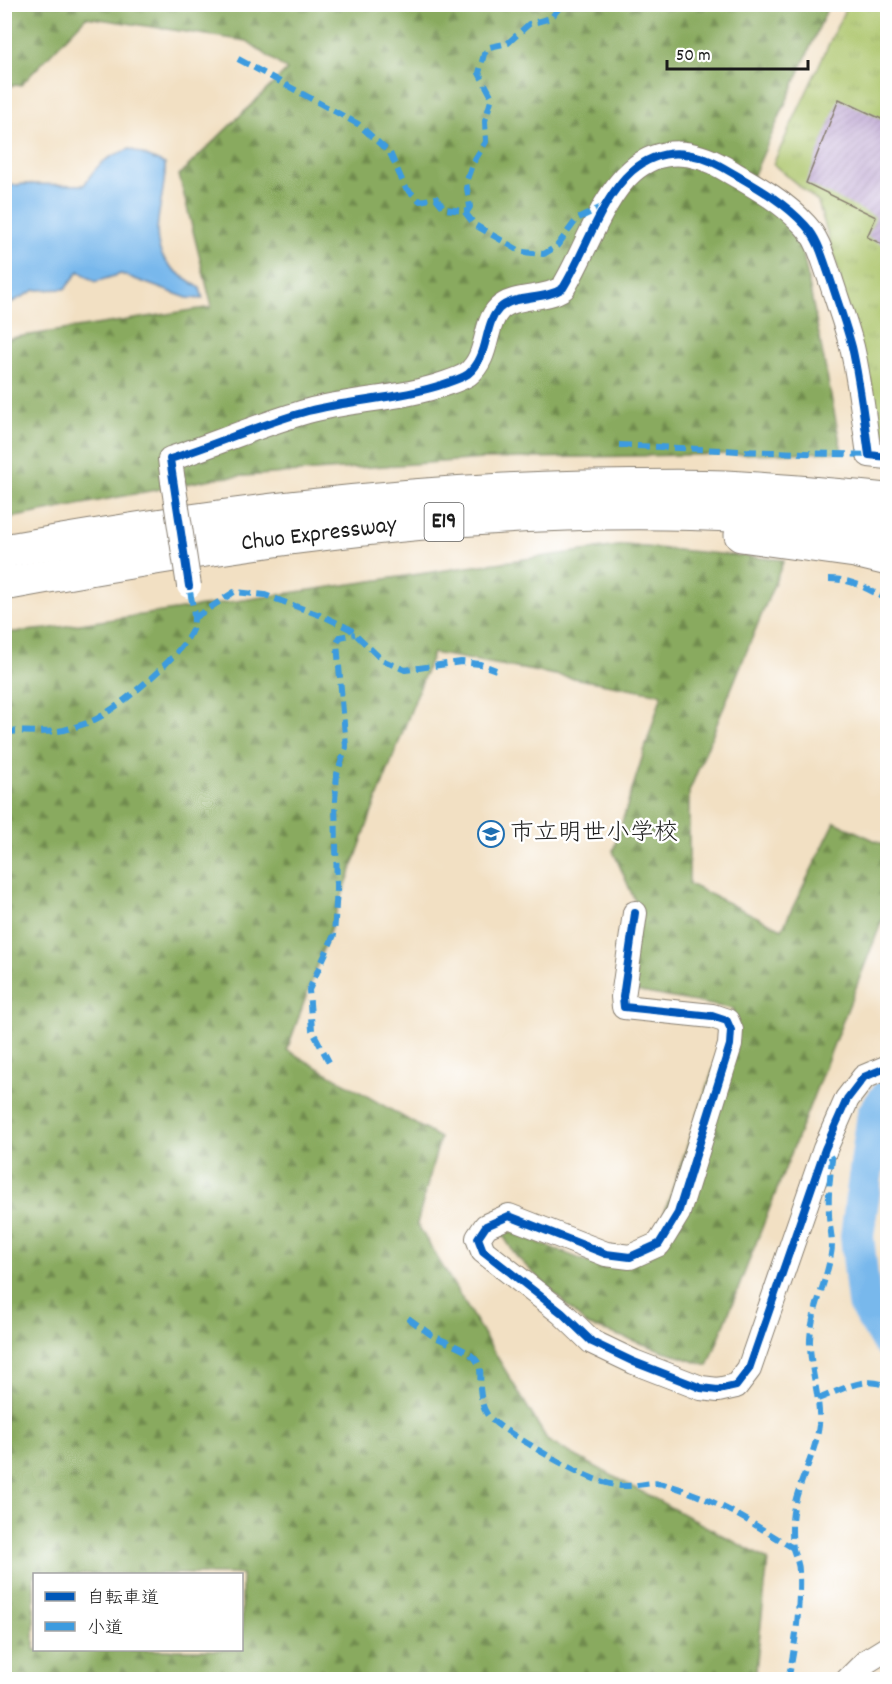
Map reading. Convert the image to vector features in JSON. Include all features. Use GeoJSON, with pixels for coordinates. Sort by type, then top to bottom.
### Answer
{"type":"FeatureCollection","features":[{"type":"Feature","properties":{"kind":"highway"},"geometry":{"type":"LineString","coordinates":[[725,487],[831,479],[888,481]]}},
{"type":"Feature","properties":{"kind":"highway","name":"Chuo Expressway"},"geometry":{"type":"LineString","coordinates":[[4,551],[228,517],[411,495],[551,488],[725,487],[888,500]]}},
{"type":"Feature","properties":{"kind":"highway","name":"Chuo Expressway"},"geometry":{"type":"LineString","coordinates":[[4,584],[287,537],[495,518],[608,513],[757,516],[888,526]]}},
{"type":"Feature","properties":{"kind":"highway"},"geometry":{"type":"LineString","coordinates":[[382,527],[403,538],[558,530],[740,535],[855,551],[888,559]]}},
{"type":"Feature","properties":{"kind":"street"},"geometry":{"type":"LineString","coordinates":[[189,586],[170,459],[310,410],[428,390],[468,374],[482,356],[494,315],[501,307],[516,301],[554,295],[563,288],[618,186],[633,170],[650,159],[669,153],[692,154],[716,163],[777,199],[806,226],[818,241],[851,345],[860,387],[869,455],[888,457]]}},
{"type":"Feature","properties":{"kind":"street"},"geometry":{"type":"LineString","coordinates":[[634,913],[623,997],[624,1007],[712,1016],[727,1021],[731,1030],[730,1045],[678,1213],[659,1244],[630,1257],[606,1254],[510,1216],[486,1226],[478,1238],[483,1251],[562,1313],[592,1342],[634,1362],[701,1388],[718,1390],[736,1386],[749,1369],[825,1149],[847,1099],[864,1077],[888,1067]]}},
{"type":"Feature","properties":{"kind":"street"},"geometry":{"type":"LineString","coordinates":[[848,1680],[867,1661],[888,1648]]}},
{"type":"Feature","properties":{"kind":"green space"},"geometry":{"type":"Polygon","coordinates":[[[5,5],[829,5],[748,188],[798,228],[842,452],[483,459],[217,478],[5,519],[5,339],[212,307],[179,175],[287,70],[247,41],[86,17],[21,85],[5,86],[5,5]]]}},
{"type":"Feature","properties":{"kind":"green space"},"geometry":{"type":"Polygon","coordinates":[[[847,5],[887,5],[887,434],[874,431],[837,265],[818,202],[773,164],[847,5]]]}},
{"type":"Feature","properties":{"kind":"green space"},"geometry":{"type":"Polygon","coordinates":[[[625,545],[784,560],[689,792],[689,884],[782,929],[835,822],[887,846],[887,908],[708,1366],[587,1325],[516,1256],[497,1226],[593,1264],[653,1246],[734,1009],[618,988],[635,901],[613,851],[662,694],[433,653],[372,812],[287,1050],[440,1138],[417,1224],[548,1441],[768,1560],[755,1679],[5,1680],[5,633],[46,629],[625,545]]]}},
{"type":"Feature","properties":{"kind":"water"},"geometry":{"type":"Polygon","coordinates":[[[130,149],[165,164],[157,236],[159,247],[170,266],[200,288],[203,299],[187,298],[121,274],[95,282],[79,271],[65,289],[35,290],[5,306],[5,186],[84,185],[103,162],[130,149]]]}},
{"type":"Feature","properties":{"kind":"building"},"geometry":{"type":"Polygon","coordinates":[[[839,99],[888,122],[888,247],[867,237],[876,217],[806,183],[839,99]]]}},
{"type":"Feature","properties":{"kind":"waterway"},"geometry":{"type":"LineString","coordinates":[[888,1095],[874,1114],[857,1236],[864,1303],[888,1341]]}},
{"type":"Feature","properties":{"kind":"marked path"},"geometry":{"type":"LineString","coordinates":[[466,213],[470,207],[466,182],[472,165],[486,142],[485,121],[492,97],[479,73],[484,54],[490,47],[508,43],[529,24],[551,18],[562,4]]}},
{"type":"Feature","properties":{"kind":"marked path"},"geometry":{"type":"LineString","coordinates":[[238,59],[358,124],[390,153],[405,187],[420,201],[436,198],[445,209],[464,211],[475,225],[522,252],[544,254],[557,246],[577,219],[604,206]]}},
{"type":"Feature","properties":{"kind":"marked path"},"geometry":{"type":"LineString","coordinates":[[619,445],[869,455]]}},
{"type":"Feature","properties":{"kind":"marked path"},"geometry":{"type":"LineString","coordinates":[[829,579],[853,583],[888,600]]}},
{"type":"Feature","properties":{"kind":"marked path"},"geometry":{"type":"LineString","coordinates":[[4,732],[64,730],[94,720],[122,702],[152,677],[188,638],[194,617],[189,586]]}},
{"type":"Feature","properties":{"kind":"marked path"},"geometry":{"type":"LineString","coordinates":[[194,618],[234,592],[265,595],[325,617],[350,629],[382,660],[405,670],[461,662],[480,664],[496,670]]}},
{"type":"Feature","properties":{"kind":"marked path"},"geometry":{"type":"LineString","coordinates":[[329,1062],[312,1030],[309,990],[334,935],[337,888],[335,801],[337,774],[346,747],[337,643],[340,637],[355,634]]}},
{"type":"Feature","properties":{"kind":"marked path"},"geometry":{"type":"LineString","coordinates":[[788,1680],[799,1598],[799,1568],[793,1549],[792,1521],[796,1497],[817,1438],[819,1425],[810,1339],[813,1318],[832,1249],[829,1219],[832,1159],[825,1149]]}},
{"type":"Feature","properties":{"kind":"marked path"},"geometry":{"type":"LineString","coordinates":[[408,1318],[430,1334],[462,1349],[477,1361],[480,1367],[481,1398],[487,1414],[503,1428],[535,1448],[577,1472],[600,1481],[622,1486],[661,1484],[684,1490],[732,1512],[793,1548]]}},
{"type":"Feature","properties":{"kind":"marked path"},"geometry":{"type":"LineString","coordinates":[[818,1399],[865,1382],[881,1384],[888,1394]]}},
{"type":"Feature","properties":{"kind":"cycle path"},"geometry":{"type":"LineString","coordinates":[[189,586],[170,459],[308,411],[413,392],[447,383],[468,374],[480,358],[490,323],[499,309],[513,301],[547,295],[563,288],[602,211],[621,182],[643,163],[666,154],[689,154],[724,168],[777,200],[810,231],[823,257],[852,347],[869,455],[888,457]]}},
{"type":"Feature","properties":{"kind":"cycle path"},"geometry":{"type":"LineString","coordinates":[[635,913],[623,997],[624,1007],[712,1016],[727,1021],[731,1030],[730,1045],[678,1213],[659,1244],[630,1257],[606,1254],[509,1216],[486,1226],[478,1238],[483,1251],[562,1313],[592,1342],[634,1362],[701,1388],[718,1390],[736,1386],[749,1369],[825,1149],[847,1099],[864,1077],[888,1067]]}},
{"type":"Feature","properties":{"kind":"place","name":"市立明世小学校"},"geometry":{"type":"Point","coordinates":[491,834]}}]}
